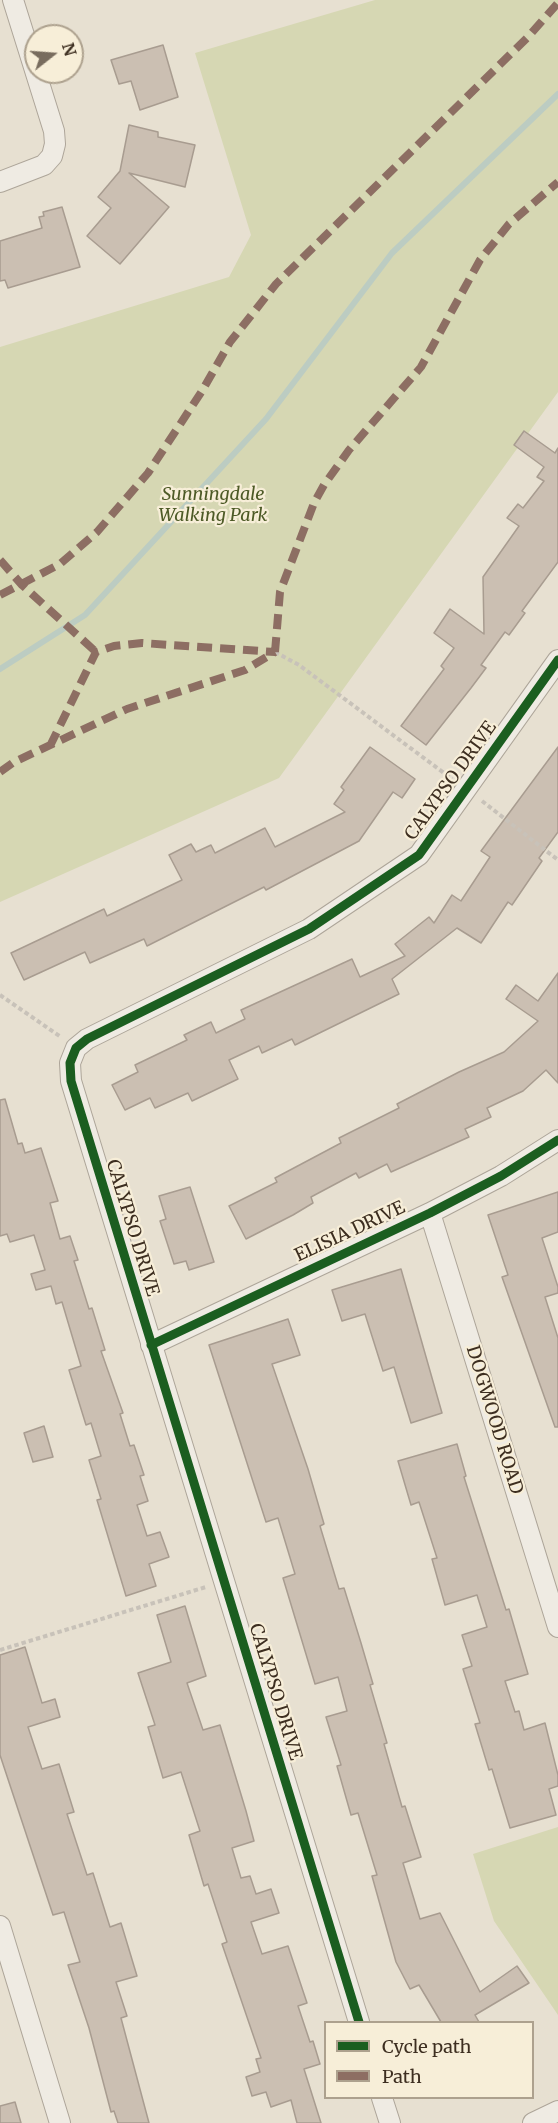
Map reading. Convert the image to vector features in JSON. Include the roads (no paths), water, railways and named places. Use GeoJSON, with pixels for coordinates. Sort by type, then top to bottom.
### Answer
{"type":"FeatureCollection","features":[{"type":"Feature","properties":{"kind":"street"},"geometry":{"type":"LineString","coordinates":[[0,182],[31,172],[44,165],[52,156],[56,144],[54,131],[13,0]]}},
{"type":"Feature","properties":{"kind":"street","name":"CALYPSO DRIVE"},"geometry":{"type":"LineString","coordinates":[[359,2021],[70,1081],[70,1063],[76,1048],[87,1039],[309,929],[419,855],[558,660]]}},
{"type":"Feature","properties":{"kind":"street","name":"ELISIA DRIVE"},"geometry":{"type":"LineString","coordinates":[[151,1345],[430,1213],[501,1176],[558,1140]]}},
{"type":"Feature","properties":{"kind":"street","name":"DOGWOOD ROAD"},"geometry":{"type":"LineString","coordinates":[[430,1213],[558,1627]]}},
{"type":"Feature","properties":{"kind":"street"},"geometry":{"type":"LineString","coordinates":[[0,1926],[60,2123]]}},
{"type":"Feature","properties":{"kind":"street"},"geometry":{"type":"LineString","coordinates":[[383,2099],[390,2123]]}},
{"type":"Feature","properties":{"kind":"street"},"geometry":{"type":"LineString","coordinates":[[534,2123],[558,2111]]}},
{"type":"Feature","properties":{"kind":"waterway"},"geometry":{"type":"LineString","coordinates":[[0,669],[85,615],[266,419],[392,253],[558,94]]}},
{"type":"Feature","properties":{"kind":"park label","name":"Sunningdale Walking Park"},"geometry":{"type":"Point","coordinates":[213,505]}}]}
